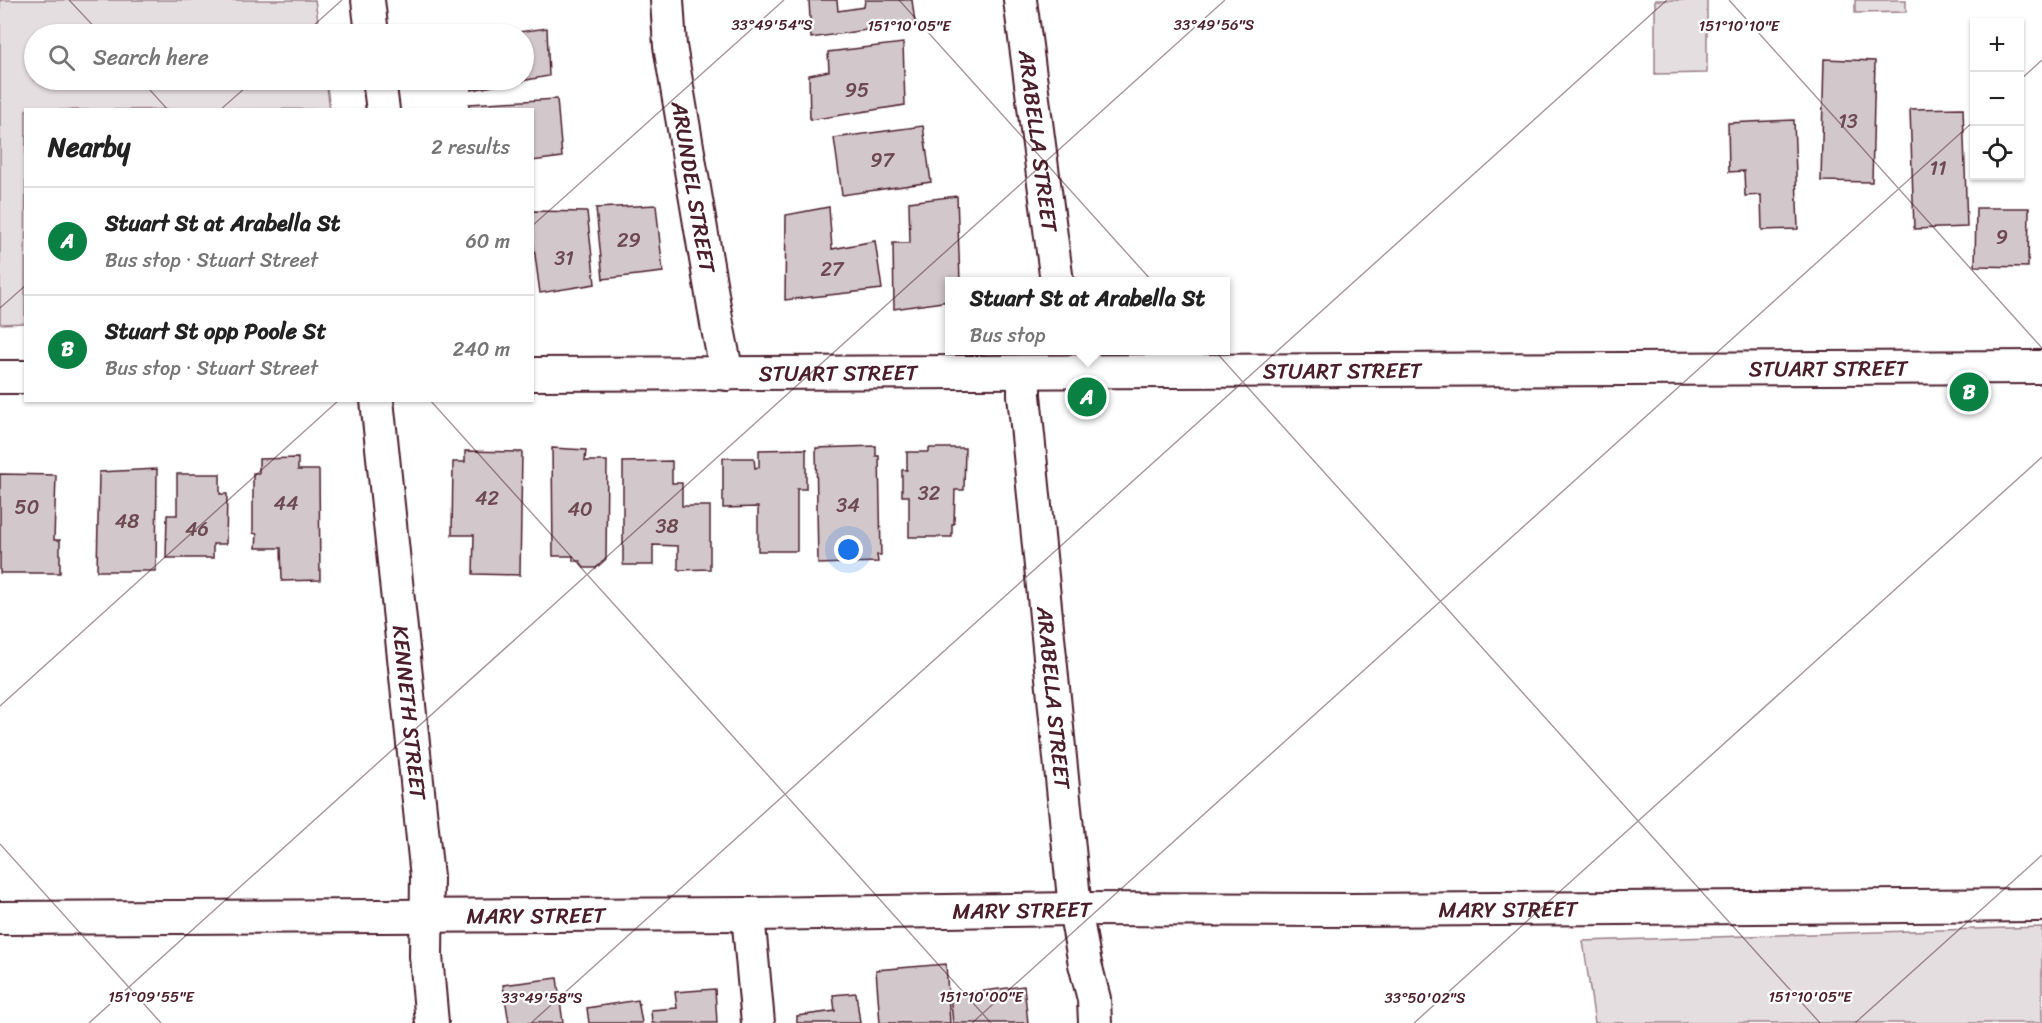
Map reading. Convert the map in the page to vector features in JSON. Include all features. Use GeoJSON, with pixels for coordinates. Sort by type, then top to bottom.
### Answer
{"type":"FeatureCollection","features":[{"type":"Feature","properties":{"kind":"street"},"geometry":{"type":"LineString","coordinates":[[368,0],[371,24]]}},
{"type":"Feature","properties":{"kind":"street","name":"ARUNDEL STREET"},"geometry":{"type":"LineString","coordinates":[[668,0],[670,46],[727,374]]}},
{"type":"Feature","properties":{"kind":"street","name":"ARABELLA STREET"},"geometry":{"type":"LineString","coordinates":[[1020,0],[1056,277]]}},
{"type":"Feature","properties":{"kind":"street"},"geometry":{"type":"LineString","coordinates":[[380,90],[383,108]]}},
{"type":"Feature","properties":{"kind":"street","name":"STUART STREET"},"geometry":{"type":"LineString","coordinates":[[534,374],[1024,372],[1068,361],[2042,367]]}},
{"type":"Feature","properties":{"kind":"street","name":"ARABELLA STREET"},"geometry":{"type":"LineString","coordinates":[[1024,372],[1024,395],[1075,909],[1094,999],[1095,1023]]}},
{"type":"Feature","properties":{"kind":"street"},"geometry":{"type":"LineString","coordinates":[[0,377],[24,377]]}},
{"type":"Feature","properties":{"kind":"street","name":"KENNETH STREET"},"geometry":{"type":"LineString","coordinates":[[377,402],[427,877],[426,956],[432,1023]]}},
{"type":"Feature","properties":{"kind":"street","name":"MARY STREET"},"geometry":{"type":"LineString","coordinates":[[0,918],[427,917],[1075,909],[1362,910],[2042,905]]}},
{"type":"Feature","properties":{"kind":"street"},"geometry":{"type":"LineString","coordinates":[[748,914],[759,1023]]}},
{"type":"Feature","properties":{"kind":"shaded area"},"geometry":{"type":"Polygon","coordinates":[[[0,0],[315,0],[319,24],[24,24],[24,90],[327,90],[330,108],[24,108],[24,323],[0,324],[0,0]]]}},
{"type":"Feature","properties":{"kind":"shaded area"},"geometry":{"type":"Polygon","coordinates":[[[1655,0],[1707,0],[1707,73],[1655,74],[1655,0]]]}},
{"type":"Feature","properties":{"kind":"shaded area"},"geometry":{"type":"Polygon","coordinates":[[[1855,0],[1906,0],[1906,12],[1855,13],[1855,0]]]}},
{"type":"Feature","properties":{"kind":"shaded area"},"geometry":{"type":"Polygon","coordinates":[[[2042,927],[2042,1023],[1595,1023],[1583,941],[2042,927]]]}},
{"type":"Feature","properties":{"kind":"building"},"geometry":{"type":"Polygon","coordinates":[[[809,0],[837,0],[838,11],[864,7],[865,0],[912,0],[915,23],[811,38],[809,0]]]}},
{"type":"Feature","properties":{"kind":"building"},"geometry":{"type":"Polygon","coordinates":[[[547,28],[549,76],[534,79],[534,30],[547,28]]]}},
{"type":"Feature","properties":{"kind":"building"},"geometry":{"type":"Polygon","coordinates":[[[903,43],[905,105],[810,120],[809,75],[829,71],[828,52],[903,43]]]}},
{"type":"Feature","properties":{"kind":"building"},"geometry":{"type":"Polygon","coordinates":[[[1824,59],[1875,61],[1872,182],[1821,181],[1824,59]]]}},
{"type":"Feature","properties":{"kind":"building"},"geometry":{"type":"Polygon","coordinates":[[[557,99],[562,157],[534,161],[534,108],[469,108],[469,104],[557,99]]]}},
{"type":"Feature","properties":{"kind":"building"},"geometry":{"type":"Polygon","coordinates":[[[1963,108],[1967,227],[1914,229],[1910,109],[1963,108]]]}},
{"type":"Feature","properties":{"kind":"building"},"geometry":{"type":"Polygon","coordinates":[[[1794,120],[1798,229],[1762,230],[1761,195],[1745,196],[1744,171],[1729,172],[1728,123],[1794,120]]]}},
{"type":"Feature","properties":{"kind":"building"},"geometry":{"type":"Polygon","coordinates":[[[923,126],[931,182],[842,195],[834,138],[923,126]]]}},
{"type":"Feature","properties":{"kind":"building"},"geometry":{"type":"Polygon","coordinates":[[[957,196],[960,277],[945,277],[945,302],[894,309],[893,243],[910,243],[909,202],[957,196]]]}},
{"type":"Feature","properties":{"kind":"building"},"geometry":{"type":"Polygon","coordinates":[[[656,205],[663,272],[603,279],[596,208],[656,205]]]}},
{"type":"Feature","properties":{"kind":"building"},"geometry":{"type":"Polygon","coordinates":[[[829,207],[832,249],[875,241],[882,289],[785,300],[786,215],[829,207]]]}},
{"type":"Feature","properties":{"kind":"building"},"geometry":{"type":"Polygon","coordinates":[[[1976,208],[2029,208],[2028,267],[1975,266],[1976,208]]]}},
{"type":"Feature","properties":{"kind":"building"},"geometry":{"type":"Polygon","coordinates":[[[534,211],[587,212],[595,284],[540,293],[534,247],[534,211]]]}},
{"type":"Feature","properties":{"kind":"building"},"geometry":{"type":"Polygon","coordinates":[[[876,446],[876,456],[879,456],[881,555],[877,555],[878,562],[818,564],[816,448],[876,446]]]}},
{"type":"Feature","properties":{"kind":"building"},"geometry":{"type":"Polygon","coordinates":[[[552,448],[586,450],[585,461],[607,461],[606,559],[596,568],[584,568],[580,561],[573,561],[573,556],[553,556],[552,448]]]}},
{"type":"Feature","properties":{"kind":"building"},"geometry":{"type":"Polygon","coordinates":[[[929,448],[965,448],[964,490],[955,490],[952,537],[909,537],[909,496],[902,496],[902,470],[907,470],[907,452],[929,452],[929,448]]]}},
{"type":"Feature","properties":{"kind":"building"},"geometry":{"type":"Polygon","coordinates":[[[806,449],[806,489],[797,489],[797,551],[758,551],[758,507],[723,508],[723,458],[754,458],[755,468],[759,467],[759,450],[806,449]]]}},
{"type":"Feature","properties":{"kind":"building"},"geometry":{"type":"Polygon","coordinates":[[[465,451],[522,452],[520,575],[473,574],[474,535],[452,535],[453,462],[465,462],[465,451]]]}},
{"type":"Feature","properties":{"kind":"building"},"geometry":{"type":"Polygon","coordinates":[[[298,458],[298,470],[319,470],[320,580],[282,581],[281,548],[256,548],[257,534],[253,533],[253,473],[259,473],[259,459],[298,458]]]}},
{"type":"Feature","properties":{"kind":"building"},"geometry":{"type":"Polygon","coordinates":[[[672,461],[672,483],[682,483],[682,506],[710,506],[710,569],[678,570],[678,546],[653,545],[653,565],[623,565],[623,462],[672,461]]]}},
{"type":"Feature","properties":{"kind":"building"},"geometry":{"type":"Polygon","coordinates":[[[157,469],[156,571],[97,571],[99,472],[157,469]]]}},
{"type":"Feature","properties":{"kind":"building"},"geometry":{"type":"Polygon","coordinates":[[[0,474],[56,475],[54,540],[60,540],[60,573],[0,573],[0,474]]]}},
{"type":"Feature","properties":{"kind":"building"},"geometry":{"type":"Polygon","coordinates":[[[177,474],[220,474],[220,494],[227,494],[226,544],[213,544],[213,558],[166,558],[167,515],[177,515],[177,474]]]}},
{"type":"Feature","properties":{"kind":"building"},"geometry":{"type":"Polygon","coordinates":[[[946,964],[950,1023],[880,1023],[876,970],[946,964]]]}},
{"type":"Feature","properties":{"kind":"building"},"geometry":{"type":"Polygon","coordinates":[[[557,978],[563,1023],[509,1023],[503,985],[557,978]]]}},
{"type":"Feature","properties":{"kind":"building"},"geometry":{"type":"Polygon","coordinates":[[[1024,986],[1028,1023],[953,1023],[950,995],[1024,986]]]}},
{"type":"Feature","properties":{"kind":"building"},"geometry":{"type":"Polygon","coordinates":[[[715,989],[717,1023],[652,1023],[651,1010],[677,1008],[675,992],[715,989]]]}},
{"type":"Feature","properties":{"kind":"building"},"geometry":{"type":"Polygon","coordinates":[[[856,993],[860,1023],[797,1023],[797,1016],[835,1011],[833,995],[856,993]]]}},
{"type":"Feature","properties":{"kind":"building"},"geometry":{"type":"Polygon","coordinates":[[[638,1000],[642,1023],[589,1023],[587,1008],[638,1000]]]}},
{"type":"Feature","properties":{"kind":"place","name":"Stuart St opp Poole St"},"geometry":{"type":"Point","coordinates":[1969,392]}},
{"type":"Feature","properties":{"kind":"place","name":"Stuart St at Arabella St"},"geometry":{"type":"Point","coordinates":[1087,397]}}]}
